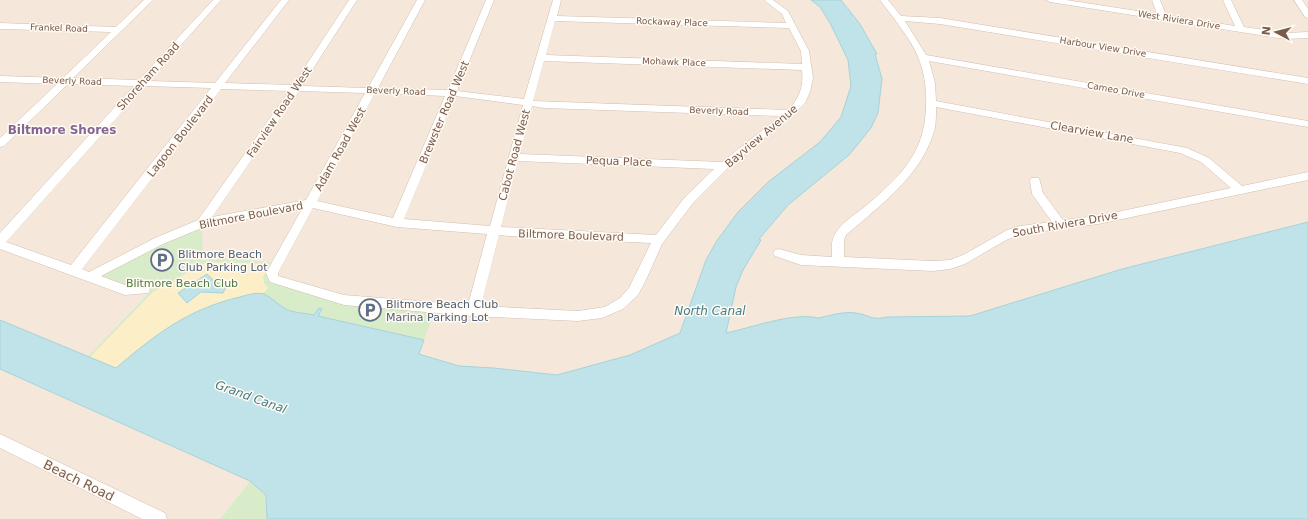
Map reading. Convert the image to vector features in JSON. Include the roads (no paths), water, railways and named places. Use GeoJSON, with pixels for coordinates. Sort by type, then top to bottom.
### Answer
{"type":"FeatureCollection","features":[{"type":"Feature","properties":{"kind":"street"},"geometry":{"type":"LineString","coordinates":[[0,144],[149,0]]}},
{"type":"Feature","properties":{"kind":"street","name":"Shoreham Road"},"geometry":{"type":"LineString","coordinates":[[0,243],[217,0]]}},
{"type":"Feature","properties":{"kind":"street","name":"Lagoon Boulevard"},"geometry":{"type":"LineString","coordinates":[[74,272],[285,0]]}},
{"type":"Feature","properties":{"kind":"street","name":"Fairview Road West"},"geometry":{"type":"LineString","coordinates":[[202,223],[296,88],[353,0]]}},
{"type":"Feature","properties":{"kind":"street","name":"Adam Road West"},"geometry":{"type":"LineString","coordinates":[[272,276],[272,273],[421,0]]}},
{"type":"Feature","properties":{"kind":"street","name":"Brewster Road West"},"geometry":{"type":"LineString","coordinates":[[397,224],[490,0]]}},
{"type":"Feature","properties":{"kind":"street","name":"Cabot Road West"},"geometry":{"type":"LineString","coordinates":[[473,310],[528,103],[558,0]]}},
{"type":"Feature","properties":{"kind":"street","name":"Bayview Avenue"},"geometry":{"type":"LineString","coordinates":[[272,276],[274,279],[344,300],[473,310],[578,316],[594,315],[608,311],[623,303],[635,291],[642,278],[651,254],[660,239],[689,200],[725,166],[790,113],[800,103],[805,92],[808,78],[805,51],[783,11],[768,0]]}},
{"type":"Feature","properties":{"kind":"street"},"geometry":{"type":"LineString","coordinates":[[838,262],[838,240],[842,232],[896,183],[911,166],[920,151],[930,127],[932,86],[923,57],[898,18],[884,0]]}},
{"type":"Feature","properties":{"kind":"street","name":"West Riviera Drive"},"geometry":{"type":"LineString","coordinates":[[1050,0],[1086,3],[1162,17],[1285,36],[1308,35]]}},
{"type":"Feature","properties":{"kind":"street"},"geometry":{"type":"LineString","coordinates":[[1156,0],[1162,17]]}},
{"type":"Feature","properties":{"kind":"street"},"geometry":{"type":"LineString","coordinates":[[1227,0],[1241,29]]}},
{"type":"Feature","properties":{"kind":"street"},"geometry":{"type":"LineString","coordinates":[[1298,0],[1308,15]]}},
{"type":"Feature","properties":{"kind":"street","name":"Rockaway Place"},"geometry":{"type":"LineString","coordinates":[[552,18],[791,26]]}},
{"type":"Feature","properties":{"kind":"street","name":"Harbour View Drive"},"geometry":{"type":"LineString","coordinates":[[898,18],[940,21],[1308,81]]}},
{"type":"Feature","properties":{"kind":"street","name":"Frankel Road"},"geometry":{"type":"LineString","coordinates":[[0,26],[118,30]]}},
{"type":"Feature","properties":{"kind":"street","name":"Cameo Drive"},"geometry":{"type":"LineString","coordinates":[[923,57],[1308,124]]}},
{"type":"Feature","properties":{"kind":"street","name":"Mohawk Place"},"geometry":{"type":"LineString","coordinates":[[541,58],[807,67]]}},
{"type":"Feature","properties":{"kind":"street","name":"Beverly Road"},"geometry":{"type":"LineString","coordinates":[[0,79],[452,93],[544,105],[790,113]]}},
{"type":"Feature","properties":{"kind":"street","name":"Clearview Lane"},"geometry":{"type":"LineString","coordinates":[[932,103],[1183,150],[1205,160],[1240,190]]}},
{"type":"Feature","properties":{"kind":"street","name":"Pequa Place"},"geometry":{"type":"LineString","coordinates":[[514,157],[725,166]]}},
{"type":"Feature","properties":{"kind":"street","name":"South Riviera Drive"},"geometry":{"type":"LineString","coordinates":[[779,253],[801,260],[933,266],[950,265],[965,259],[1008,233],[1020,230],[1098,220],[1308,176]]}},
{"type":"Feature","properties":{"kind":"street"},"geometry":{"type":"LineString","coordinates":[[1035,181],[1038,194],[1060,224]]}},
{"type":"Feature","properties":{"kind":"street","name":"Biltmore Boulevard"},"geometry":{"type":"LineString","coordinates":[[89,277],[164,238],[202,223],[310,203],[397,224],[494,231],[660,239]]}},
{"type":"Feature","properties":{"kind":"street"},"geometry":{"type":"LineString","coordinates":[[0,243],[125,290],[144,290]]}},
{"type":"Feature","properties":{"kind":"street","name":"Beach Road"},"geometry":{"type":"LineString","coordinates":[[0,441],[159,519]]}},
{"type":"Feature","properties":{"kind":"water"},"geometry":{"type":"Polygon","coordinates":[[[811,0],[841,0],[860,24],[877,54],[875,54],[882,79],[878,113],[871,128],[849,155],[788,205],[759,239],[761,240],[743,270],[736,287],[726,333],[772,321],[796,317],[818,318],[846,313],[856,313],[877,318],[970,316],[1122,269],[1308,222],[1308,519],[267,519],[266,495],[250,481],[0,369],[0,320],[116,368],[145,344],[188,316],[221,302],[258,293],[267,295],[287,310],[314,315],[319,308],[322,309],[318,316],[424,340],[419,354],[459,366],[494,368],[557,375],[630,355],[680,333],[706,260],[716,242],[738,212],[768,182],[820,142],[841,117],[851,86],[848,60],[830,23],[820,7],[811,0]]]}},
{"type":"Feature","properties":{"kind":"water"},"geometry":{"type":"Polygon","coordinates":[[[207,274],[216,283],[228,283],[223,293],[201,292],[187,303],[178,293],[207,274]]]}},
{"type":"Feature","properties":{"kind":"place","name":"Blitmore Beach Club Parking Lot"},"geometry":{"type":"Point","coordinates":[162,260]}},
{"type":"Feature","properties":{"kind":"place","name":"Blitmore Beach Club Marina Parking Lot"},"geometry":{"type":"Point","coordinates":[370,310]}},
{"type":"Feature","properties":{"kind":"district","name":"Biltmore Shores"},"geometry":{"type":"Point","coordinates":[62,130]}},
{"type":"Feature","properties":{"kind":"park label","name":"Blitmore Beach Club"},"geometry":{"type":"Point","coordinates":[182,283]}},
{"type":"Feature","properties":{"kind":"water label","name":"North Canal"},"geometry":{"type":"Point","coordinates":[710,311]}},
{"type":"Feature","properties":{"kind":"water label","name":"Grand Canal"},"geometry":{"type":"Point","coordinates":[251,397]}}]}
